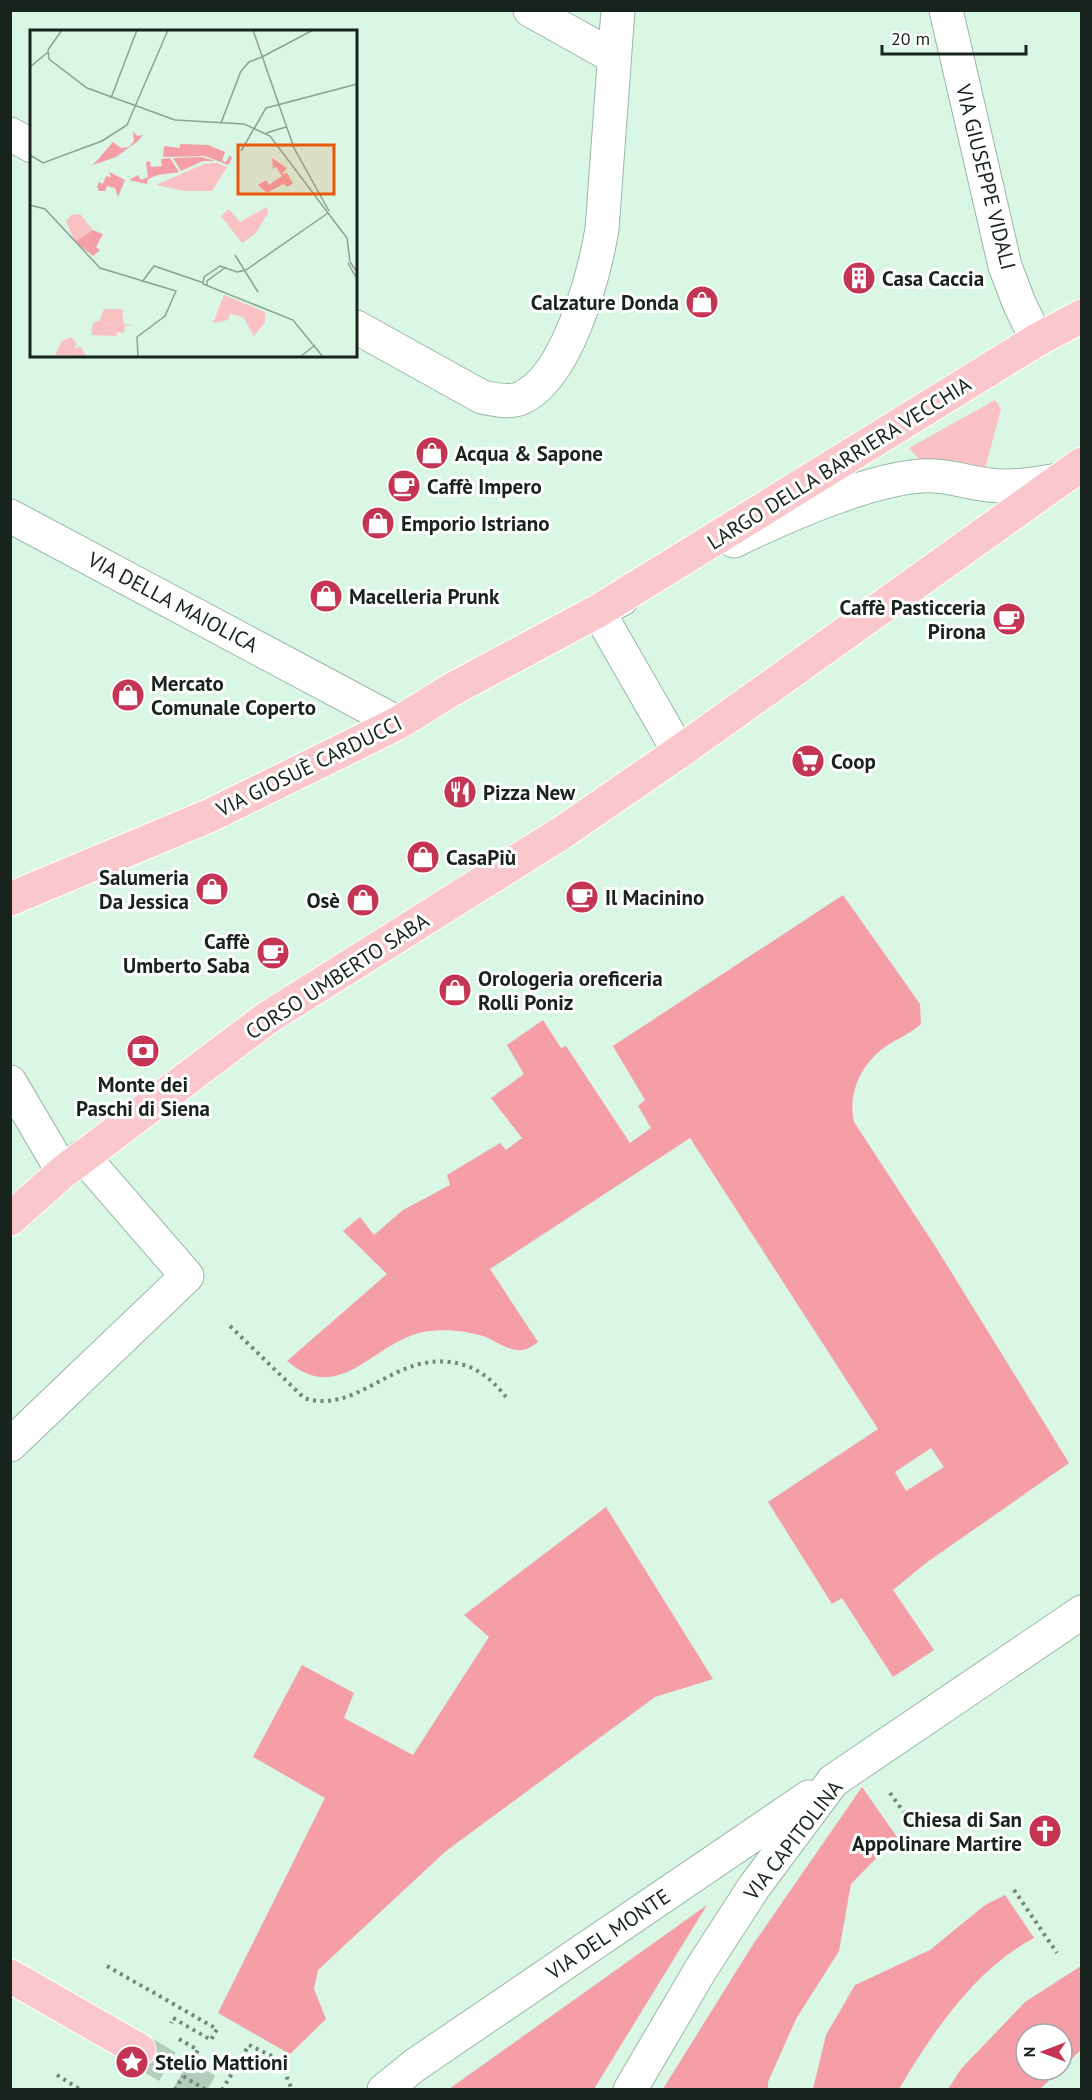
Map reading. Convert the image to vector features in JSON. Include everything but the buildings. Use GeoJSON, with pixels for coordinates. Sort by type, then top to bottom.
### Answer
{"type":"FeatureCollection","features":[{"type":"Feature","properties":{"kind":"main road","name":"LARGO DELLA BARRIERA VECCHIA"},"geometry":{"type":"LineString","coordinates":[[598,611],[1037,340],[1082,316]]}},
{"type":"Feature","properties":{"kind":"main road","name":"LARGO DELLA BARRIERA VECCHIA"},"geometry":{"type":"LineString","coordinates":[[679,752],[1070,472]]}},
{"type":"Feature","properties":{"kind":"main road","name":"VIA GIOSUÈ CARDUCCI"},"geometry":{"type":"LineString","coordinates":[[10,899],[221,810],[398,723],[451,690],[598,611]]}},
{"type":"Feature","properties":{"kind":"main road","name":"CORSO UMBERTO SABA"},"geometry":{"type":"LineString","coordinates":[[10,1219],[73,1164],[267,1018],[563,832],[679,752]]}},
{"type":"Feature","properties":{"kind":"main road"},"geometry":{"type":"LineString","coordinates":[[10,1976],[140,2050]]}},
{"type":"Feature","properties":{"kind":"street"},"geometry":{"type":"LineString","coordinates":[[530,10],[614,57]]}},
{"type":"Feature","properties":{"kind":"street"},"geometry":{"type":"LineString","coordinates":[[357,328],[482,397],[502,401],[518,399],[539,386],[556,367],[585,297],[597,260],[602,230],[618,10]]}},
{"type":"Feature","properties":{"kind":"street","name":"VIA GIUSEPPE VIDALI"},"geometry":{"type":"LineString","coordinates":[[945,10],[1005,266],[1019,303],[1037,340]]}},
{"type":"Feature","properties":{"kind":"street"},"geometry":{"type":"LineString","coordinates":[[10,134],[30,145]]}},
{"type":"Feature","properties":{"kind":"street","name":"LARGO DELLA BARRIERA VECCHIA"},"geometry":{"type":"LineString","coordinates":[[598,611],[773,522],[900,478],[934,476],[989,485],[1019,486],[1070,472]]}},
{"type":"Feature","properties":{"kind":"street","name":"VIA DELLA MAIOLICA"},"geometry":{"type":"LineString","coordinates":[[10,516],[398,723]]}},
{"type":"Feature","properties":{"kind":"street"},"geometry":{"type":"LineString","coordinates":[[598,611],[679,752]]}},
{"type":"Feature","properties":{"kind":"street"},"geometry":{"type":"LineString","coordinates":[[10,1082],[73,1164],[187,1276],[10,1445]]}},
{"type":"Feature","properties":{"kind":"street","name":"VIA CAPITOLINA"},"geometry":{"type":"LineString","coordinates":[[630,2090],[700,1969],[748,1896],[833,1781],[1082,1612]]}},
{"type":"Feature","properties":{"kind":"street","name":"VIA DEL MONTE"},"geometry":{"type":"LineString","coordinates":[[384,2090],[424,2058],[833,1781]]}},
{"type":"Feature","properties":{"kind":"path"},"geometry":{"type":"LineString","coordinates":[[230,1326],[304,1398],[318,1403],[339,1401],[408,1366],[437,1360],[476,1368],[493,1380],[506,1397]]}},
{"type":"Feature","properties":{"kind":"path"},"geometry":{"type":"LineString","coordinates":[[886,1787],[913,1825]]}},
{"type":"Feature","properties":{"kind":"path"},"geometry":{"type":"LineString","coordinates":[[1014,1890],[1057,1953]]}},
{"type":"Feature","properties":{"kind":"path"},"geometry":{"type":"LineString","coordinates":[[107,1966],[217,2029],[211,2040],[173,2018],[166,2031]]}},
{"type":"Feature","properties":{"kind":"path"},"geometry":{"type":"LineString","coordinates":[[174,2036],[198,2050],[175,2090]]}},
{"type":"Feature","properties":{"kind":"path"},"geometry":{"type":"LineString","coordinates":[[222,2090],[249,2045],[280,2061],[292,2090]]}},
{"type":"Feature","properties":{"kind":"path"},"geometry":{"type":"LineString","coordinates":[[57,2075],[81,2090]]}},
{"type":"Feature","properties":{"kind":"path"},"geometry":{"type":"LineString","coordinates":[[183,2076],[206,2090]]}},
{"type":"Feature","properties":{"kind":"shaded area"},"geometry":{"type":"Polygon","coordinates":[[[995,400],[1001,409],[985,469],[926,466],[909,448],[995,400]]]}},
{"type":"Feature","properties":{"kind":"shaded area"},"geometry":{"type":"Polygon","coordinates":[[[843,895],[920,1004],[921,1024],[881,1050],[861,1074],[854,1093],[854,1122],[937,1249],[1069,1463],[926,1563],[893,1590],[934,1650],[893,1677],[842,1598],[832,1604],[768,1502],[878,1429],[690,1138],[490,1269],[538,1342],[531,1347],[517,1350],[476,1334],[451,1330],[419,1333],[401,1340],[354,1369],[338,1375],[323,1377],[306,1373],[287,1361],[387,1274],[343,1231],[360,1217],[374,1235],[403,1210],[450,1185],[447,1175],[500,1143],[506,1150],[522,1138],[491,1098],[524,1074],[507,1045],[543,1020],[561,1048],[566,1046],[630,1143],[651,1128],[638,1106],[645,1100],[613,1046],[843,895]],[[931,1448],[895,1472],[906,1491],[944,1467],[931,1448]]]}},
{"type":"Feature","properties":{"kind":"shaded area"},"geometry":{"type":"Polygon","coordinates":[[[606,1507],[713,1679],[655,1697],[446,1851],[318,1970],[314,1989],[326,2019],[290,2054],[218,2013],[325,1798],[253,1757],[302,1665],[354,1693],[344,1718],[413,1755],[489,1637],[464,1615],[606,1507]]]}},
{"type":"Feature","properties":{"kind":"shaded area"},"geometry":{"type":"Polygon","coordinates":[[[862,1787],[897,1837],[851,1884],[839,1951],[796,2019],[768,2082],[768,2089],[663,2089],[752,1946],[862,1787]]]}},
{"type":"Feature","properties":{"kind":"shaded area"},"geometry":{"type":"Polygon","coordinates":[[[1005,1895],[1034,1938],[993,1967],[957,2004],[926,2046],[899,2089],[813,2089],[826,2035],[855,1985],[930,1950],[985,1905],[1005,1895]]]}},
{"type":"Feature","properties":{"kind":"shaded area"},"geometry":{"type":"Polygon","coordinates":[[[707,1905],[594,2089],[449,2089],[707,1905]]]}},
{"type":"Feature","properties":{"kind":"shaded area"},"geometry":{"type":"Polygon","coordinates":[[[1081,1966],[1081,2050],[1074,2057],[1074,2022],[1014,2022],[1014,2082],[1047,2082],[1040,2089],[948,2089],[961,2069],[1025,2002],[1081,1966]]]}},
{"type":"Feature","properties":{"kind":"tunnel"},"geometry":{"type":"LineString","coordinates":[[139,2050],[207,2090]]}},
{"type":"Feature","properties":{"kind":"place","name":"Casa Caccia"},"geometry":{"type":"Point","coordinates":[859,278]}},
{"type":"Feature","properties":{"kind":"place","name":"Calzature Donda"},"geometry":{"type":"Point","coordinates":[702,302]}},
{"type":"Feature","properties":{"kind":"place","name":"Acqua & Sapone"},"geometry":{"type":"Point","coordinates":[432,453]}},
{"type":"Feature","properties":{"kind":"place","name":"Caffè Impero"},"geometry":{"type":"Point","coordinates":[404,486]}},
{"type":"Feature","properties":{"kind":"place","name":"Emporio Istriano"},"geometry":{"type":"Point","coordinates":[378,523]}},
{"type":"Feature","properties":{"kind":"place","name":"Macelleria Prunk"},"geometry":{"type":"Point","coordinates":[326,596]}},
{"type":"Feature","properties":{"kind":"place","name":"Caffè Pasticceria Pirona"},"geometry":{"type":"Point","coordinates":[1009,619]}},
{"type":"Feature","properties":{"kind":"place","name":"Mercato Comunale Coperto"},"geometry":{"type":"Point","coordinates":[128,695]}},
{"type":"Feature","properties":{"kind":"place","name":"Coop"},"geometry":{"type":"Point","coordinates":[808,761]}},
{"type":"Feature","properties":{"kind":"place","name":"Pizza New"},"geometry":{"type":"Point","coordinates":[460,792]}},
{"type":"Feature","properties":{"kind":"place","name":"CasaPiù"},"geometry":{"type":"Point","coordinates":[423,857]}},
{"type":"Feature","properties":{"kind":"place","name":"Salumeria Da Jessica"},"geometry":{"type":"Point","coordinates":[212,889]}},
{"type":"Feature","properties":{"kind":"place","name":"Il Macinino"},"geometry":{"type":"Point","coordinates":[582,897]}},
{"type":"Feature","properties":{"kind":"place","name":"Osè"},"geometry":{"type":"Point","coordinates":[363,900]}},
{"type":"Feature","properties":{"kind":"place","name":"Caffè Umberto Saba"},"geometry":{"type":"Point","coordinates":[273,953]}},
{"type":"Feature","properties":{"kind":"place","name":"Orologeria oreficeria Rolli Poniz"},"geometry":{"type":"Point","coordinates":[455,990]}},
{"type":"Feature","properties":{"kind":"place","name":"Monte dei Paschi di Siena"},"geometry":{"type":"Point","coordinates":[143,1051]}},
{"type":"Feature","properties":{"kind":"place","name":"Chiesa di San Appolinare Martire"},"geometry":{"type":"Point","coordinates":[1045,1831]}},
{"type":"Feature","properties":{"kind":"place","name":"Stelio Mattioni"},"geometry":{"type":"Point","coordinates":[132,2062]}}]}
